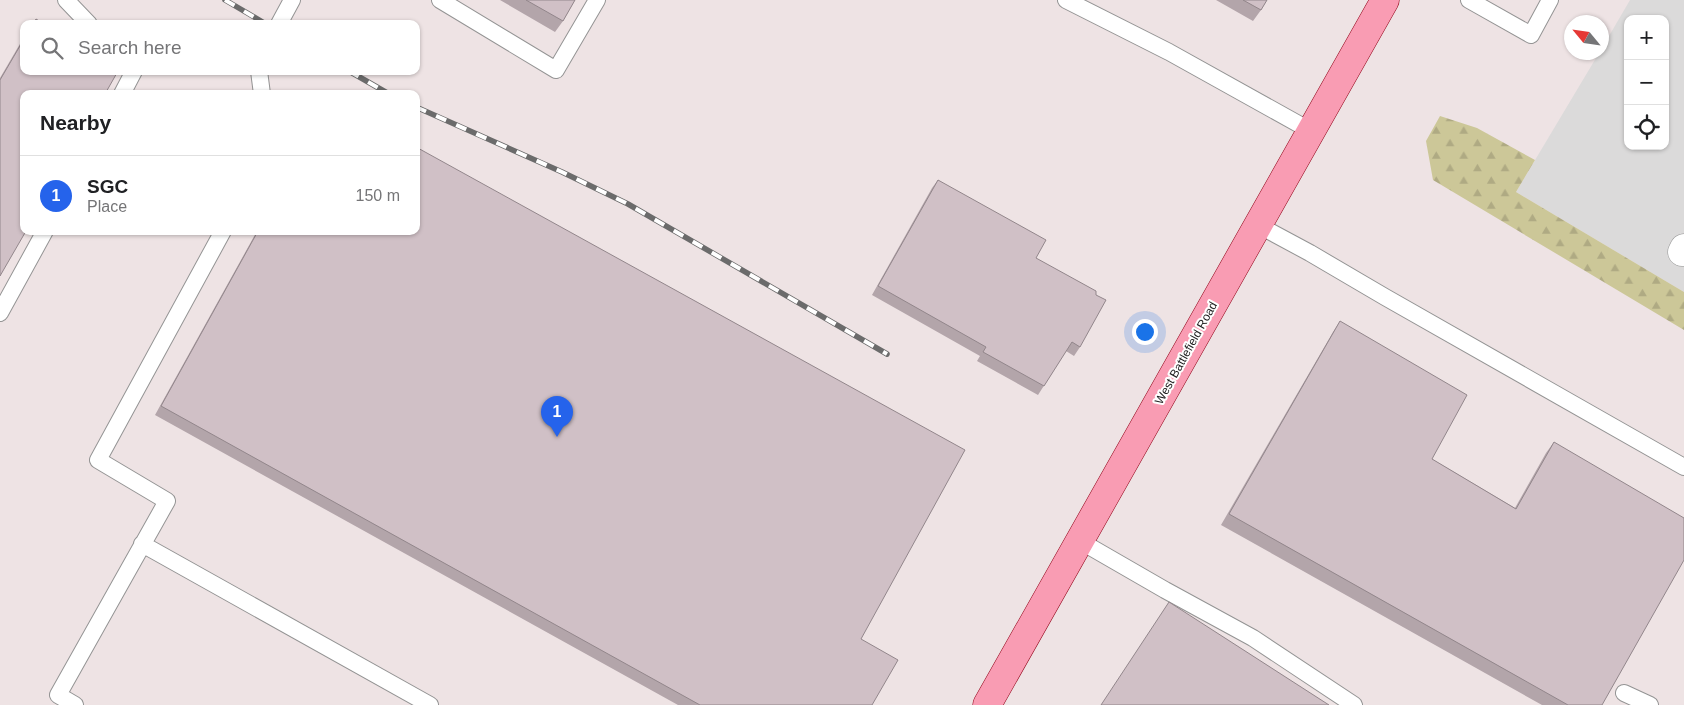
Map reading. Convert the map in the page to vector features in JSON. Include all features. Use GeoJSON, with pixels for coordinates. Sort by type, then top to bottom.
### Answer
{"type":"FeatureCollection","features":[{"type":"Feature","properties":{"kind":"main road","name":"West Battlefield Road"},"geometry":{"type":"LineString","coordinates":[[987,705],[1384,0]]}},
{"type":"Feature","properties":{"kind":"lane"},"geometry":{"type":"LineString","coordinates":[[66,0],[85,20]]}},
{"type":"Feature","properties":{"kind":"lane"},"geometry":{"type":"LineString","coordinates":[[281,20],[292,0]]}},
{"type":"Feature","properties":{"kind":"lane"},"geometry":{"type":"LineString","coordinates":[[440,0],[556,70],[597,0]]}},
{"type":"Feature","properties":{"kind":"lane"},"geometry":{"type":"LineString","coordinates":[[1066,0],[1169,52],[1311,131]]}},
{"type":"Feature","properties":{"kind":"lane"},"geometry":{"type":"LineString","coordinates":[[1469,0],[1531,35],[1550,0]]}},
{"type":"Feature","properties":{"kind":"lane"},"geometry":{"type":"LineString","coordinates":[[124,90],[132,75]]}},
{"type":"Feature","properties":{"kind":"lane"},"geometry":{"type":"LineString","coordinates":[[260,75],[261,90]]}},
{"type":"Feature","properties":{"kind":"lane"},"geometry":{"type":"LineString","coordinates":[[1258,225],[1684,467]]}},
{"type":"Feature","properties":{"kind":"lane"},"geometry":{"type":"LineString","coordinates":[[0,313],[43,235]]}},
{"type":"Feature","properties":{"kind":"lane"},"geometry":{"type":"LineString","coordinates":[[75,705],[58,694],[167,502],[98,460],[221,235]]}},
{"type":"Feature","properties":{"kind":"lane"},"geometry":{"type":"LineString","coordinates":[[1080,540],[1165,590],[1253,638],[1354,705]]}},
{"type":"Feature","properties":{"kind":"lane"},"geometry":{"type":"LineString","coordinates":[[142,544],[430,705]]}},
{"type":"Feature","properties":{"kind":"lane"},"geometry":{"type":"LineString","coordinates":[[1624,693],[1650,705]]}},
{"type":"Feature","properties":{"kind":"shaded area"},"geometry":{"type":"Polygon","coordinates":[[[1630,0],[1684,0],[1684,292],[1516,192],[1595,60],[1609,60],[1609,36],[1630,0]]]}},
{"type":"Feature","properties":{"kind":"green space"},"geometry":{"type":"Polygon","coordinates":[[[1440,116],[1477,128],[1535,160],[1516,192],[1684,292],[1684,330],[1433,180],[1426,141],[1440,116]]]}},
{"type":"Feature","properties":{"kind":"building"},"geometry":{"type":"Polygon","coordinates":[[[526,0],[575,0],[563,21],[526,0]]]}},
{"type":"Feature","properties":{"kind":"building"},"geometry":{"type":"Polygon","coordinates":[[[1243,0],[1267,0],[1261,10],[1243,0]]]}},
{"type":"Feature","properties":{"kind":"building"},"geometry":{"type":"Polygon","coordinates":[[[20,46],[20,75],[116,75],[107,90],[20,90],[20,235],[24,235],[0,276],[0,80],[20,46]]]}},
{"type":"Feature","properties":{"kind":"building"},"geometry":{"type":"Polygon","coordinates":[[[420,149],[965,450],[861,639],[898,660],[872,705],[700,705],[161,406],[256,235],[420,235],[420,149]]]}},
{"type":"Feature","properties":{"kind":"building"},"geometry":{"type":"Polygon","coordinates":[[[938,180],[1046,240],[1036,258],[1096,291],[1096,295],[1106,300],[1080,347],[1072,342],[1044,386],[983,352],[986,347],[878,286],[938,180]]]}},
{"type":"Feature","properties":{"kind":"building"},"geometry":{"type":"Polygon","coordinates":[[[1340,321],[1467,395],[1432,459],[1516,509],[1554,442],[1684,518],[1684,560],[1602,705],[1568,705],[1229,514],[1340,321]]]}},
{"type":"Feature","properties":{"kind":"building"},"geometry":{"type":"Polygon","coordinates":[[[1169,602],[1329,705],[1101,705],[1169,602]]]}},
{"type":"Feature","properties":{"kind":"railway"},"geometry":{"type":"LineString","coordinates":[[225,0],[259,20]]}},
{"type":"Feature","properties":{"kind":"railway"},"geometry":{"type":"LineString","coordinates":[[356,75],[382,90]]}},
{"type":"Feature","properties":{"kind":"railway"},"geometry":{"type":"LineString","coordinates":[[420,109],[562,172],[628,204],[887,354]]}},
{"type":"Feature","properties":{"kind":"place","name":"SGC"},"geometry":{"type":"Point","coordinates":[557,437]}}]}
